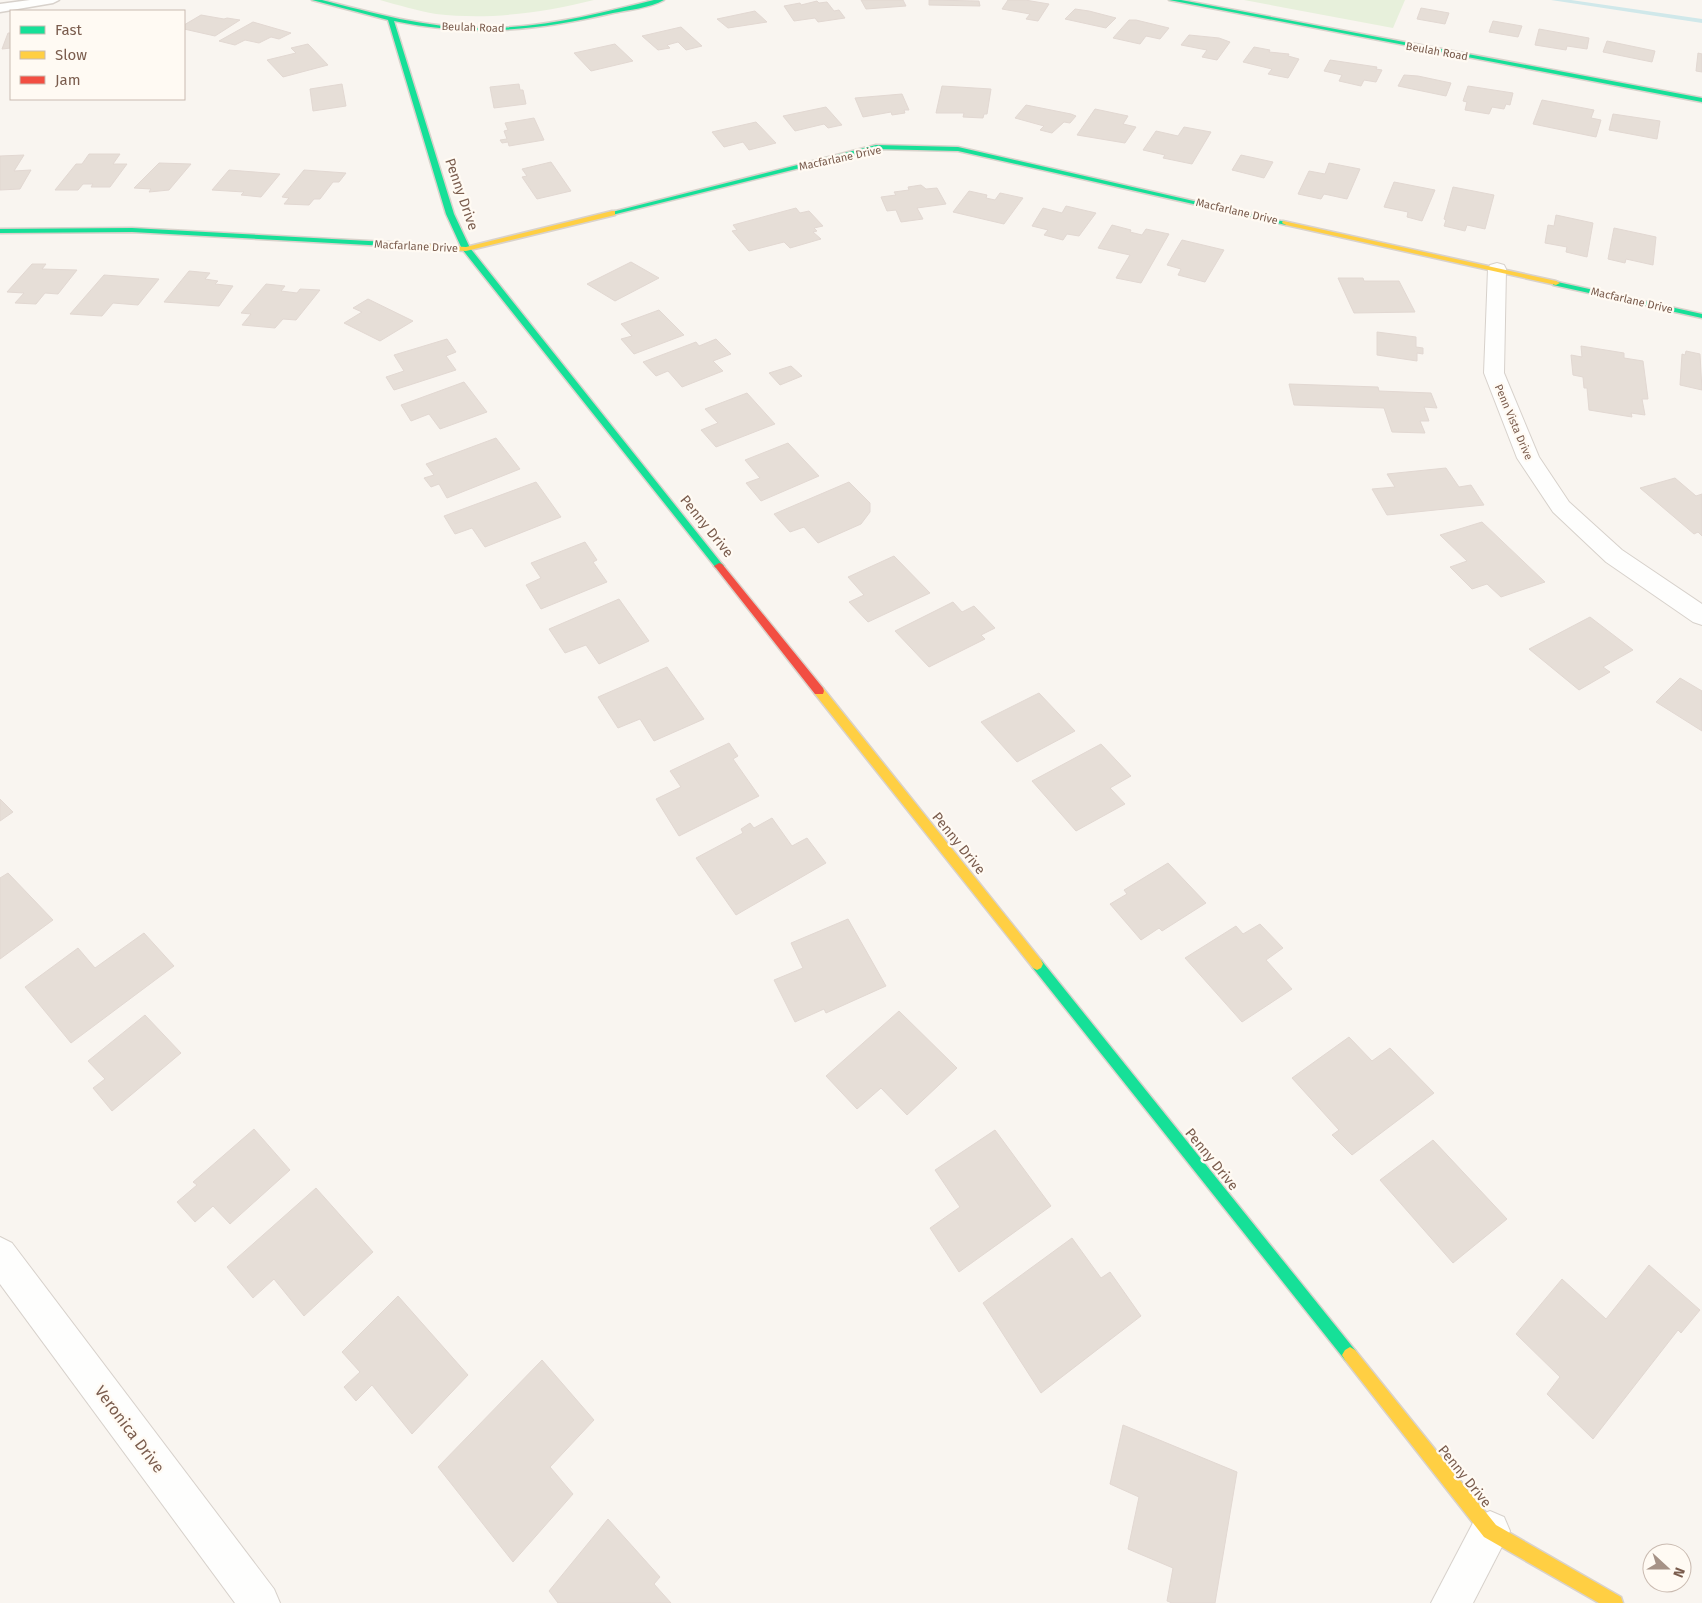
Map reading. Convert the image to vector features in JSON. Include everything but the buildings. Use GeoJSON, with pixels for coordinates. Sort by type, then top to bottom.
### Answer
{"type":"FeatureCollection","features":[{"type":"Feature","properties":{"kind":"street","name":"Beulah Road"},"geometry":{"type":"LineString","coordinates":[[315,0],[391,20],[448,28],[504,29],[572,19],[662,0]]}},
{"type":"Feature","properties":{"kind":"street","name":"Beulah Road"},"geometry":{"type":"LineString","coordinates":[[1172,0],[1702,100]]}},
{"type":"Feature","properties":{"kind":"street","name":"Penny Drive"},"geometry":{"type":"LineString","coordinates":[[391,20],[450,214],[466,249],[1490,1531],[1615,1603]]}},
{"type":"Feature","properties":{"kind":"street","name":"Macfarlane Drive"},"geometry":{"type":"LineString","coordinates":[[0,231],[132,230],[466,249],[876,147],[958,148],[1702,316]]}},
{"type":"Feature","properties":{"kind":"street","name":"Penn Vista Drive"},"geometry":{"type":"LineString","coordinates":[[1497,269],[1494,373],[1528,458],[1561,507],[1614,556],[1702,616]]}},
{"type":"Feature","properties":{"kind":"street","name":"Veronica Drive"},"geometry":{"type":"LineString","coordinates":[[0,1255],[260,1603]]}},
{"type":"Feature","properties":{"kind":"street"},"geometry":{"type":"LineString","coordinates":[[1451,1603],[1490,1531]]}},
{"type":"Feature","properties":{"kind":"lane"},"geometry":{"type":"LineString","coordinates":[[0,8],[54,0]]}},
{"type":"Feature","properties":{"kind":"green space"},"geometry":{"type":"Polygon","coordinates":[[[380,0],[594,0],[535,12],[496,16],[456,16],[415,10],[380,0]]]}},
{"type":"Feature","properties":{"kind":"green space"},"geometry":{"type":"Polygon","coordinates":[[[1244,0],[1405,0],[1393,28],[1244,0]]]}},
{"type":"Feature","properties":{"kind":"waterway"},"geometry":{"type":"LineString","coordinates":[[1555,0],[1702,21]]}},
{"type":"Feature","properties":{"kind":"traffic: fast"},"geometry":{"type":"LineString","coordinates":[[315,0],[417,24],[480,30],[549,24],[594,16],[661,0]]}},
{"type":"Feature","properties":{"kind":"traffic: fast"},"geometry":{"type":"LineString","coordinates":[[1172,0],[1702,100]]}},
{"type":"Feature","properties":{"kind":"traffic: fast"},"geometry":{"type":"LineString","coordinates":[[391,20],[450,214],[466,249],[719,566]]}},
{"type":"Feature","properties":{"kind":"traffic: fast"},"geometry":{"type":"LineString","coordinates":[[612,213],[876,147],[958,149],[1286,223]]}},
{"type":"Feature","properties":{"kind":"traffic: fast"},"geometry":{"type":"LineString","coordinates":[[0,231],[132,230],[387,244]]}},
{"type":"Feature","properties":{"kind":"traffic: fast"},"geometry":{"type":"LineString","coordinates":[[1556,283],[1702,316]]}},
{"type":"Feature","properties":{"kind":"traffic: fast"},"geometry":{"type":"LineString","coordinates":[[1037,964],[1350,1355]]}},
{"type":"Feature","properties":{"kind":"traffic: slow"},"geometry":{"type":"LineString","coordinates":[[387,244],[466,249],[612,213]]}},
{"type":"Feature","properties":{"kind":"traffic: slow"},"geometry":{"type":"LineString","coordinates":[[1286,223],[1556,283]]}},
{"type":"Feature","properties":{"kind":"traffic: slow"},"geometry":{"type":"LineString","coordinates":[[819,691],[1037,964]]}},
{"type":"Feature","properties":{"kind":"traffic: slow"},"geometry":{"type":"LineString","coordinates":[[1350,1355],[1490,1531],[1615,1603]]}},
{"type":"Feature","properties":{"kind":"traffic: jam"},"geometry":{"type":"LineString","coordinates":[[719,566],[819,691]]}}]}
